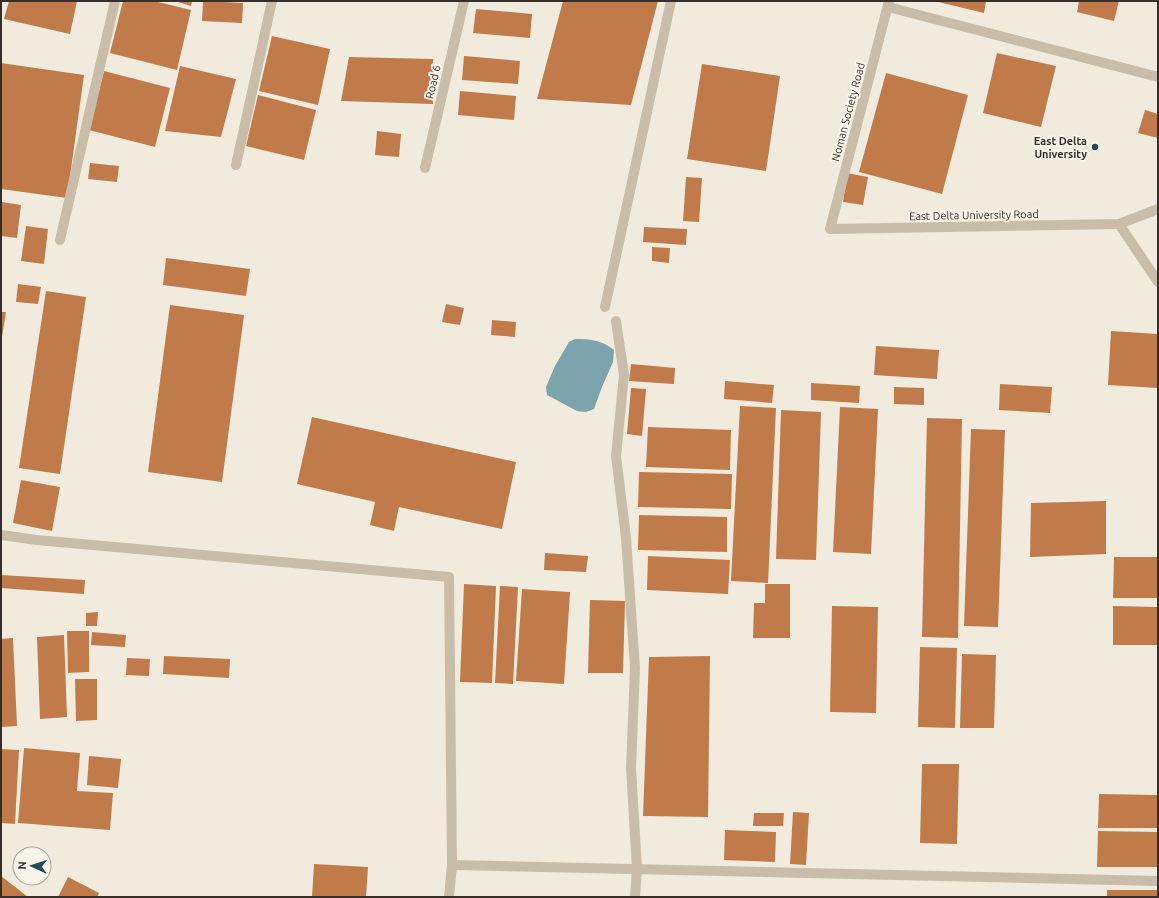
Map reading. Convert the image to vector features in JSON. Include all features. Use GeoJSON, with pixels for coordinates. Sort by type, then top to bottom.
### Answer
{"type":"FeatureCollection","features":[{"type":"Feature","properties":{"kind":"street"},"geometry":{"type":"LineString","coordinates":[[60,240],[115,1]]}},
{"type":"Feature","properties":{"kind":"street"},"geometry":{"type":"LineString","coordinates":[[236,165],[272,1]]}},
{"type":"Feature","properties":{"kind":"street","name":"Road 6"},"geometry":{"type":"LineString","coordinates":[[425,168],[464,1]]}},
{"type":"Feature","properties":{"kind":"street"},"geometry":{"type":"LineString","coordinates":[[605,307],[671,1]]}},
{"type":"Feature","properties":{"kind":"street"},"geometry":{"type":"LineString","coordinates":[[889,4],[1158,77]]}},
{"type":"Feature","properties":{"kind":"street","name":"Noman Society Road"},"geometry":{"type":"LineString","coordinates":[[830,230],[889,4]]}},
{"type":"Feature","properties":{"kind":"street","name":"East Delta University Road"},"geometry":{"type":"LineString","coordinates":[[830,230],[1119,224],[1158,209]]}},
{"type":"Feature","properties":{"kind":"street"},"geometry":{"type":"LineString","coordinates":[[1119,224],[1158,282]]}},
{"type":"Feature","properties":{"kind":"street"},"geometry":{"type":"LineString","coordinates":[[616,321],[624,375],[616,456],[626,538],[636,668],[631,768],[637,869],[635,897]]}},
{"type":"Feature","properties":{"kind":"street"},"geometry":{"type":"LineString","coordinates":[[1,535],[37,540],[449,577],[452,865],[449,897]]}},
{"type":"Feature","properties":{"kind":"street"},"geometry":{"type":"LineString","coordinates":[[452,865],[1158,881]]}},
{"type":"Feature","properties":{"kind":"water"},"geometry":{"type":"Polygon","coordinates":[[[575,339],[596,341],[605,344],[614,350],[613,362],[594,409],[586,412],[577,411],[547,395],[546,387],[555,366],[569,342],[575,339]]]}},
{"type":"Feature","properties":{"kind":"building"},"geometry":{"type":"Polygon","coordinates":[[[9,1],[77,1],[70,34],[4,19],[9,1]]]}},
{"type":"Feature","properties":{"kind":"building"},"geometry":{"type":"Polygon","coordinates":[[[123,1],[154,1],[191,10],[177,70],[110,53],[123,1]]]}},
{"type":"Feature","properties":{"kind":"building"},"geometry":{"type":"Polygon","coordinates":[[[175,1],[192,1],[191,6],[175,1]]]}},
{"type":"Feature","properties":{"kind":"building"},"geometry":{"type":"Polygon","coordinates":[[[203,1],[243,3],[242,23],[202,21],[203,1]]]}},
{"type":"Feature","properties":{"kind":"building"},"geometry":{"type":"Polygon","coordinates":[[[563,1],[658,1],[631,105],[537,99],[563,1]]]}},
{"type":"Feature","properties":{"kind":"building"},"geometry":{"type":"Polygon","coordinates":[[[934,1],[986,1],[984,13],[934,1]]]}},
{"type":"Feature","properties":{"kind":"building"},"geometry":{"type":"Polygon","coordinates":[[[1079,1],[1119,1],[1114,21],[1077,12],[1079,1]]]}},
{"type":"Feature","properties":{"kind":"building"},"geometry":{"type":"Polygon","coordinates":[[[476,9],[532,14],[530,38],[473,33],[476,9]]]}},
{"type":"Feature","properties":{"kind":"building"},"geometry":{"type":"Polygon","coordinates":[[[272,36],[330,49],[318,105],[259,91],[272,36]]]}},
{"type":"Feature","properties":{"kind":"building"},"geometry":{"type":"Polygon","coordinates":[[[997,53],[1056,66],[1041,127],[983,113],[997,53]]]}},
{"type":"Feature","properties":{"kind":"building"},"geometry":{"type":"Polygon","coordinates":[[[464,56],[520,61],[518,84],[462,80],[464,56]]]}},
{"type":"Feature","properties":{"kind":"building"},"geometry":{"type":"Polygon","coordinates":[[[349,57],[433,59],[433,104],[341,101],[349,57]]]}},
{"type":"Feature","properties":{"kind":"building"},"geometry":{"type":"Polygon","coordinates":[[[1,63],[84,75],[67,198],[1,189],[1,63]]]}},
{"type":"Feature","properties":{"kind":"building"},"geometry":{"type":"Polygon","coordinates":[[[702,64],[780,76],[766,171],[687,159],[702,64]]]}},
{"type":"Feature","properties":{"kind":"building"},"geometry":{"type":"Polygon","coordinates":[[[180,66],[236,79],[221,137],[165,131],[180,66]]]}},
{"type":"Feature","properties":{"kind":"building"},"geometry":{"type":"Polygon","coordinates":[[[104,71],[170,88],[155,147],[89,130],[104,71]]]}},
{"type":"Feature","properties":{"kind":"building"},"geometry":{"type":"Polygon","coordinates":[[[886,73],[968,95],[942,194],[859,172],[886,73]]]}},
{"type":"Feature","properties":{"kind":"building"},"geometry":{"type":"Polygon","coordinates":[[[460,91],[516,96],[514,120],[458,115],[460,91]]]}},
{"type":"Feature","properties":{"kind":"building"},"geometry":{"type":"Polygon","coordinates":[[[258,95],[316,110],[304,160],[246,146],[258,95]]]}},
{"type":"Feature","properties":{"kind":"building"},"geometry":{"type":"Polygon","coordinates":[[[1145,110],[1158,114],[1158,138],[1138,133],[1145,110]]]}},
{"type":"Feature","properties":{"kind":"building"},"geometry":{"type":"Polygon","coordinates":[[[377,131],[401,134],[399,157],[375,155],[377,131]]]}},
{"type":"Feature","properties":{"kind":"building"},"geometry":{"type":"Polygon","coordinates":[[[90,163],[119,166],[117,182],[88,179],[90,163]]]}},
{"type":"Feature","properties":{"kind":"building"},"geometry":{"type":"Polygon","coordinates":[[[847,173],[868,177],[863,205],[843,202],[847,173]]]}},
{"type":"Feature","properties":{"kind":"building"},"geometry":{"type":"Polygon","coordinates":[[[686,177],[702,178],[699,222],[683,221],[686,177]]]}},
{"type":"Feature","properties":{"kind":"building"},"geometry":{"type":"Polygon","coordinates":[[[2,202],[21,205],[17,238],[1,236],[2,202]]]}},
{"type":"Feature","properties":{"kind":"building"},"geometry":{"type":"Polygon","coordinates":[[[26,226],[48,229],[44,264],[21,261],[26,226]]]}},
{"type":"Feature","properties":{"kind":"building"},"geometry":{"type":"Polygon","coordinates":[[[644,227],[687,229],[686,245],[643,242],[644,227]]]}},
{"type":"Feature","properties":{"kind":"building"},"geometry":{"type":"Polygon","coordinates":[[[652,247],[670,248],[669,263],[652,261],[652,247]]]}},
{"type":"Feature","properties":{"kind":"building"},"geometry":{"type":"Polygon","coordinates":[[[166,258],[250,269],[246,296],[163,285],[166,258]]]}},
{"type":"Feature","properties":{"kind":"building"},"geometry":{"type":"Polygon","coordinates":[[[18,284],[41,287],[38,304],[16,302],[18,284]]]}},
{"type":"Feature","properties":{"kind":"building"},"geometry":{"type":"Polygon","coordinates":[[[46,291],[86,297],[60,474],[19,468],[46,291]]]}},
{"type":"Feature","properties":{"kind":"building"},"geometry":{"type":"Polygon","coordinates":[[[446,304],[464,308],[460,325],[442,322],[446,304]]]}},
{"type":"Feature","properties":{"kind":"building"},"geometry":{"type":"Polygon","coordinates":[[[170,305],[244,315],[222,482],[148,472],[170,305]]]}},
{"type":"Feature","properties":{"kind":"building"},"geometry":{"type":"Polygon","coordinates":[[[1,312],[6,312],[2,337],[1,337],[1,312]]]}},
{"type":"Feature","properties":{"kind":"building"},"geometry":{"type":"Polygon","coordinates":[[[492,320],[516,322],[515,337],[491,335],[492,320]]]}},
{"type":"Feature","properties":{"kind":"building"},"geometry":{"type":"Polygon","coordinates":[[[1111,331],[1158,334],[1158,388],[1108,385],[1111,331]]]}},
{"type":"Feature","properties":{"kind":"building"},"geometry":{"type":"Polygon","coordinates":[[[876,346],[939,350],[937,379],[874,375],[876,346]]]}},
{"type":"Feature","properties":{"kind":"building"},"geometry":{"type":"Polygon","coordinates":[[[631,364],[675,368],[674,384],[629,381],[631,364]]]}},
{"type":"Feature","properties":{"kind":"building"},"geometry":{"type":"Polygon","coordinates":[[[725,381],[774,385],[772,403],[724,399],[725,381]]]}},
{"type":"Feature","properties":{"kind":"building"},"geometry":{"type":"Polygon","coordinates":[[[811,383],[860,386],[859,403],[811,400],[811,383]]]}},
{"type":"Feature","properties":{"kind":"building"},"geometry":{"type":"Polygon","coordinates":[[[1000,384],[1052,387],[1050,413],[999,410],[1000,384]]]}},
{"type":"Feature","properties":{"kind":"building"},"geometry":{"type":"Polygon","coordinates":[[[894,387],[924,388],[924,405],[894,404],[894,387]]]}},
{"type":"Feature","properties":{"kind":"building"},"geometry":{"type":"Polygon","coordinates":[[[631,388],[646,389],[642,436],[627,434],[631,388]]]}},
{"type":"Feature","properties":{"kind":"building"},"geometry":{"type":"Polygon","coordinates":[[[740,406],[776,408],[768,583],[731,581],[740,406]]]}},
{"type":"Feature","properties":{"kind":"building"},"geometry":{"type":"Polygon","coordinates":[[[840,407],[878,409],[871,554],[833,552],[840,407]]]}},
{"type":"Feature","properties":{"kind":"building"},"geometry":{"type":"Polygon","coordinates":[[[781,410],[821,412],[816,560],[776,559],[781,410]]]}},
{"type":"Feature","properties":{"kind":"building"},"geometry":{"type":"Polygon","coordinates":[[[312,417],[516,462],[502,529],[399,507],[394,531],[370,525],[375,502],[297,484],[312,417]]]}},
{"type":"Feature","properties":{"kind":"building"},"geometry":{"type":"Polygon","coordinates":[[[927,418],[962,419],[958,638],[922,637],[927,418]]]}},
{"type":"Feature","properties":{"kind":"building"},"geometry":{"type":"Polygon","coordinates":[[[648,427],[731,430],[730,470],[646,467],[648,427]]]}},
{"type":"Feature","properties":{"kind":"building"},"geometry":{"type":"Polygon","coordinates":[[[971,429],[1005,430],[998,627],[964,626],[971,429]]]}},
{"type":"Feature","properties":{"kind":"building"},"geometry":{"type":"Polygon","coordinates":[[[639,472],[732,474],[731,509],[638,507],[639,472]]]}},
{"type":"Feature","properties":{"kind":"building"},"geometry":{"type":"Polygon","coordinates":[[[21,480],[60,487],[52,531],[13,523],[21,480]]]}},
{"type":"Feature","properties":{"kind":"building"},"geometry":{"type":"Polygon","coordinates":[[[1106,501],[1106,554],[1030,557],[1031,503],[1106,501]]]}},
{"type":"Feature","properties":{"kind":"building"},"geometry":{"type":"Polygon","coordinates":[[[639,515],[727,517],[727,552],[638,550],[639,515]]]}},
{"type":"Feature","properties":{"kind":"building"},"geometry":{"type":"Polygon","coordinates":[[[545,553],[588,556],[586,572],[544,570],[545,553]]]}},
{"type":"Feature","properties":{"kind":"building"},"geometry":{"type":"Polygon","coordinates":[[[648,556],[730,560],[728,594],[647,590],[648,556]]]}},
{"type":"Feature","properties":{"kind":"building"},"geometry":{"type":"Polygon","coordinates":[[[1114,557],[1158,557],[1158,598],[1113,598],[1114,557]]]}},
{"type":"Feature","properties":{"kind":"building"},"geometry":{"type":"Polygon","coordinates":[[[1,575],[85,580],[84,594],[1,588],[1,575]]]}},
{"type":"Feature","properties":{"kind":"building"},"geometry":{"type":"Polygon","coordinates":[[[464,584],[496,586],[492,683],[460,682],[464,584]]]}},
{"type":"Feature","properties":{"kind":"building"},"geometry":{"type":"Polygon","coordinates":[[[765,584],[790,584],[790,638],[753,638],[754,603],[765,603],[765,584]]]}},
{"type":"Feature","properties":{"kind":"building"},"geometry":{"type":"Polygon","coordinates":[[[500,586],[518,587],[513,684],[495,683],[500,586]]]}},
{"type":"Feature","properties":{"kind":"building"},"geometry":{"type":"Polygon","coordinates":[[[522,589],[570,592],[564,684],[516,681],[522,589]]]}},
{"type":"Feature","properties":{"kind":"building"},"geometry":{"type":"Polygon","coordinates":[[[590,600],[625,601],[623,673],[588,673],[590,600]]]}},
{"type":"Feature","properties":{"kind":"building"},"geometry":{"type":"Polygon","coordinates":[[[832,606],[878,607],[876,713],[830,712],[832,606]]]}},
{"type":"Feature","properties":{"kind":"building"},"geometry":{"type":"Polygon","coordinates":[[[1113,606],[1158,607],[1158,645],[1113,645],[1113,606]]]}},
{"type":"Feature","properties":{"kind":"building"},"geometry":{"type":"Polygon","coordinates":[[[98,612],[97,626],[86,626],[86,613],[98,612]]]}},
{"type":"Feature","properties":{"kind":"building"},"geometry":{"type":"Polygon","coordinates":[[[67,631],[89,631],[89,672],[68,673],[67,631]]]}},
{"type":"Feature","properties":{"kind":"building"},"geometry":{"type":"Polygon","coordinates":[[[92,632],[126,635],[125,647],[91,645],[92,632]]]}},
{"type":"Feature","properties":{"kind":"building"},"geometry":{"type":"Polygon","coordinates":[[[64,635],[67,717],[40,719],[37,637],[64,635]]]}},
{"type":"Feature","properties":{"kind":"building"},"geometry":{"type":"Polygon","coordinates":[[[13,638],[17,726],[1,727],[1,639],[13,638]]]}},
{"type":"Feature","properties":{"kind":"building"},"geometry":{"type":"Polygon","coordinates":[[[920,647],[957,648],[955,728],[918,727],[920,647]]]}},
{"type":"Feature","properties":{"kind":"building"},"geometry":{"type":"Polygon","coordinates":[[[962,654],[996,655],[994,728],[960,728],[962,654]]]}},
{"type":"Feature","properties":{"kind":"building"},"geometry":{"type":"Polygon","coordinates":[[[164,656],[230,659],[229,678],[163,674],[164,656]]]}},
{"type":"Feature","properties":{"kind":"building"},"geometry":{"type":"Polygon","coordinates":[[[710,656],[708,817],[643,816],[649,657],[710,656]]]}},
{"type":"Feature","properties":{"kind":"building"},"geometry":{"type":"Polygon","coordinates":[[[127,658],[150,659],[149,676],[126,675],[127,658]]]}},
{"type":"Feature","properties":{"kind":"building"},"geometry":{"type":"Polygon","coordinates":[[[75,679],[97,679],[97,720],[76,721],[75,679]]]}},
{"type":"Feature","properties":{"kind":"building"},"geometry":{"type":"Polygon","coordinates":[[[24,748],[80,753],[77,791],[113,793],[110,830],[18,823],[24,748]]]}},
{"type":"Feature","properties":{"kind":"building"},"geometry":{"type":"Polygon","coordinates":[[[1,749],[19,750],[15,824],[1,823],[1,749]]]}},
{"type":"Feature","properties":{"kind":"building"},"geometry":{"type":"Polygon","coordinates":[[[89,756],[121,759],[118,788],[87,785],[89,756]]]}},
{"type":"Feature","properties":{"kind":"building"},"geometry":{"type":"Polygon","coordinates":[[[922,764],[959,764],[957,844],[920,843],[922,764]]]}},
{"type":"Feature","properties":{"kind":"building"},"geometry":{"type":"Polygon","coordinates":[[[1099,794],[1158,795],[1158,828],[1098,828],[1099,794]]]}},
{"type":"Feature","properties":{"kind":"building"},"geometry":{"type":"Polygon","coordinates":[[[793,812],[809,813],[806,865],[790,864],[793,812]]]}},
{"type":"Feature","properties":{"kind":"building"},"geometry":{"type":"Polygon","coordinates":[[[754,813],[784,813],[783,826],[753,826],[754,813]]]}},
{"type":"Feature","properties":{"kind":"building"},"geometry":{"type":"Polygon","coordinates":[[[725,830],[776,832],[775,862],[724,860],[725,830]]]}},
{"type":"Feature","properties":{"kind":"building"},"geometry":{"type":"Polygon","coordinates":[[[1098,831],[1158,832],[1158,867],[1097,867],[1098,831]]]}},
{"type":"Feature","properties":{"kind":"building"},"geometry":{"type":"Polygon","coordinates":[[[314,864],[368,867],[366,897],[312,897],[314,864]]]}},
{"type":"Feature","properties":{"kind":"building"},"geometry":{"type":"Polygon","coordinates":[[[1,876],[28,897],[1,897],[1,876]]]}},
{"type":"Feature","properties":{"kind":"building"},"geometry":{"type":"Polygon","coordinates":[[[68,877],[99,893],[97,897],[58,897],[68,877]]]}},
{"type":"Feature","properties":{"kind":"building"},"geometry":{"type":"Polygon","coordinates":[[[1107,890],[1158,890],[1158,897],[1107,897],[1107,890]]]}},
{"type":"Feature","properties":{"kind":"place","name":"East Delta University"},"geometry":{"type":"Point","coordinates":[1095,147]}}]}
